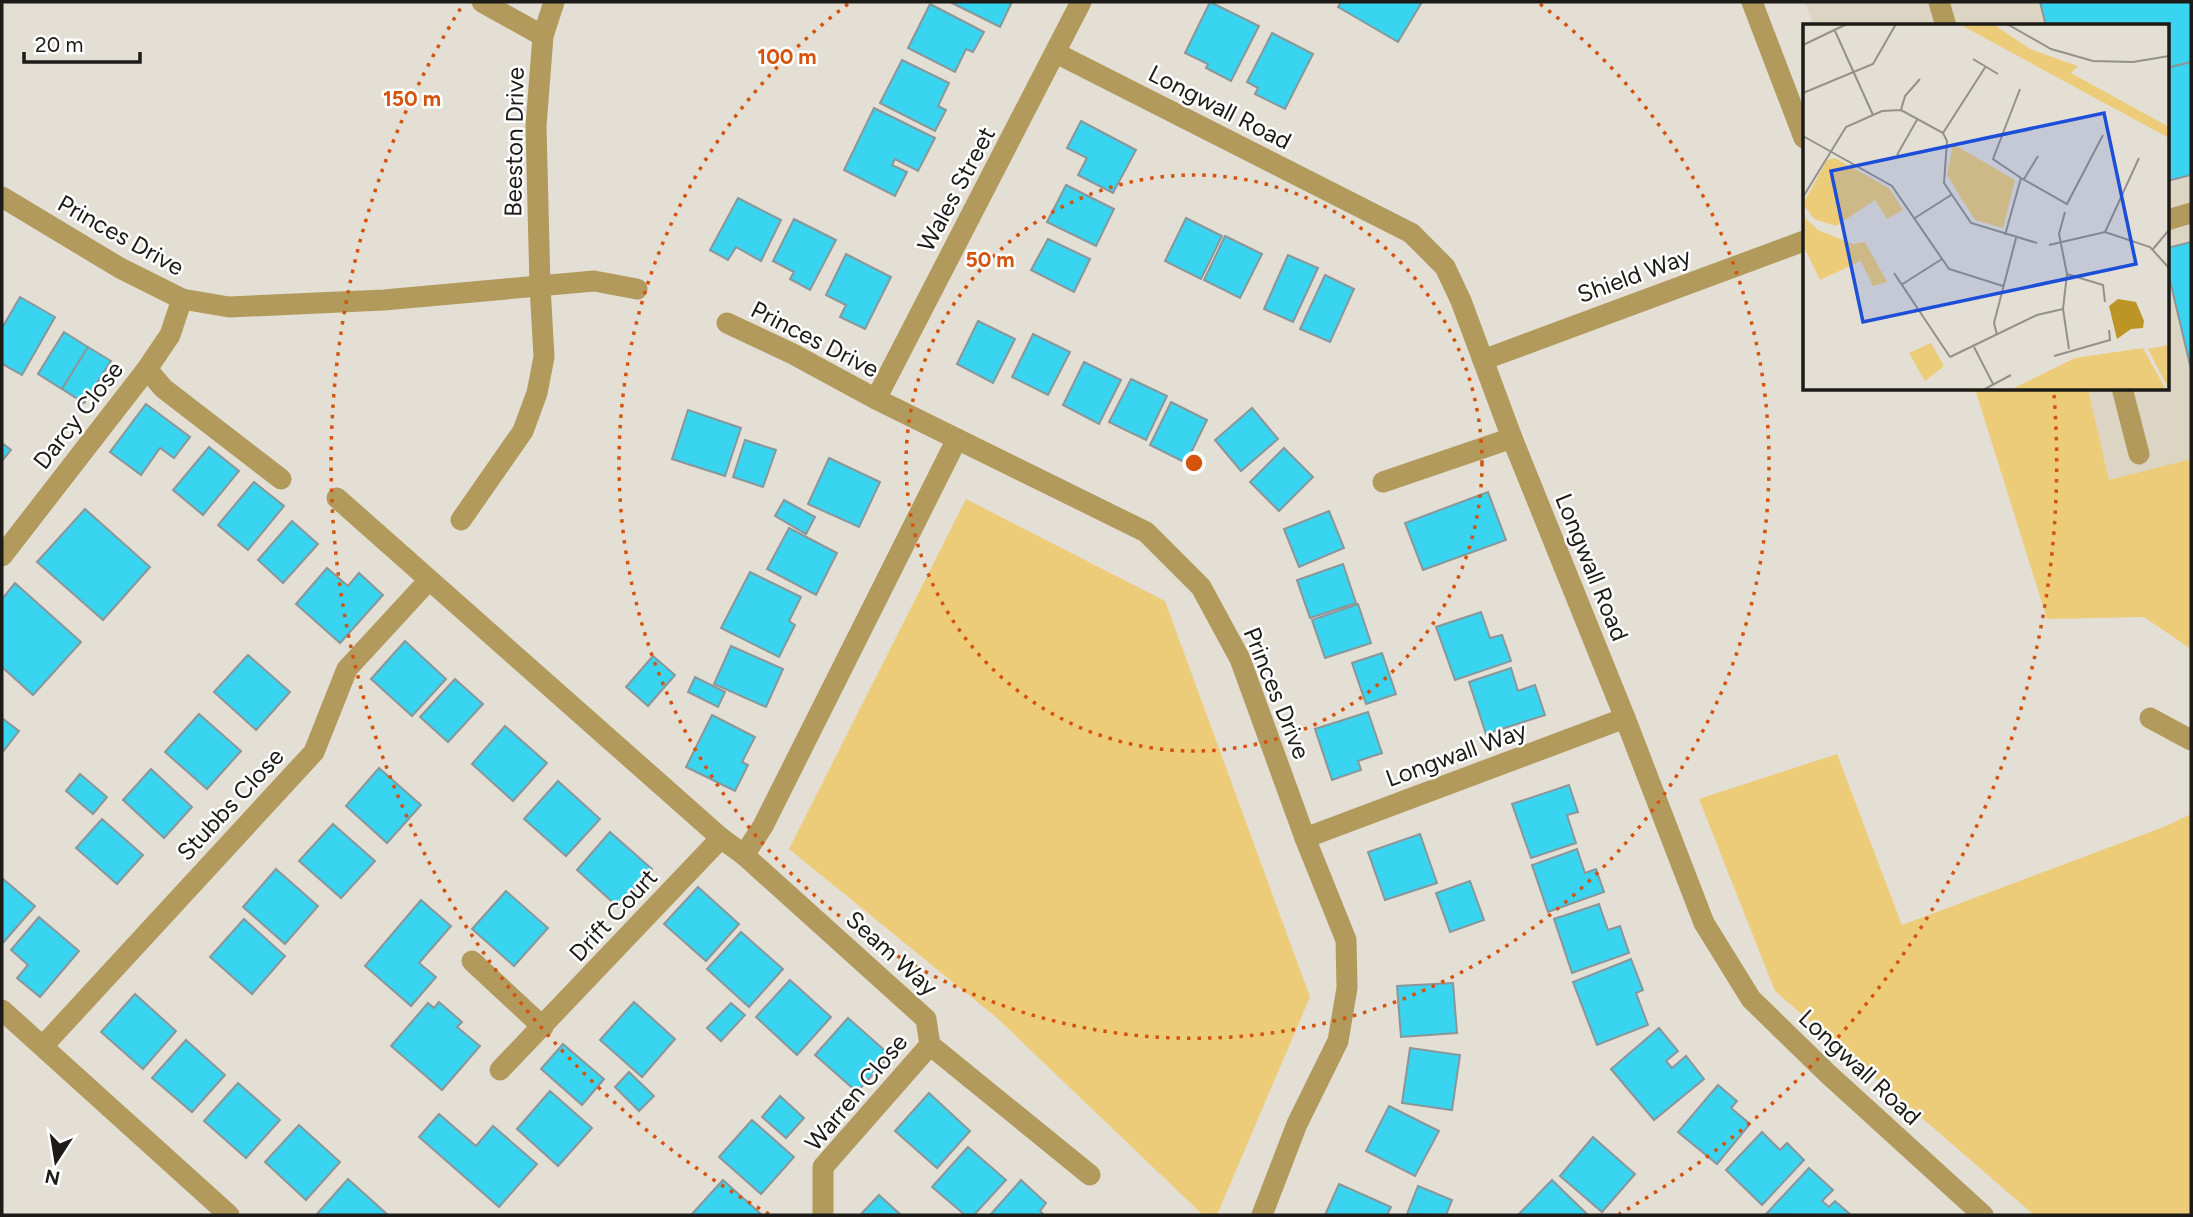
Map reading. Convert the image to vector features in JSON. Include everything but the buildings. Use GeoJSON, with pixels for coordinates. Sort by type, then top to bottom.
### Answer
{"type":"FeatureCollection","features":[{"type":"Feature","properties":{"kind":"street"},"geometry":{"type":"LineString","coordinates":[[482,2],[543,36]]}},
{"type":"Feature","properties":{"kind":"street","name":"Beeston Drive"},"geometry":{"type":"LineString","coordinates":[[461,520],[523,431],[537,393],[544,357],[536,126],[543,36],[554,2]]}},
{"type":"Feature","properties":{"kind":"street","name":"Wales Street"},"geometry":{"type":"LineString","coordinates":[[876,399],[1081,2]]}},
{"type":"Feature","properties":{"kind":"street"},"geometry":{"type":"LineString","coordinates":[[1752,2],[1803,135]]}},
{"type":"Feature","properties":{"kind":"street"},"geometry":{"type":"LineString","coordinates":[[1939,2],[1945,24]]}},
{"type":"Feature","properties":{"kind":"street","name":"Longwall Road"},"geometry":{"type":"LineString","coordinates":[[1056,53],[1411,233],[1445,267],[1704,923],[1751,999],[1827,1073],[1983,1215]]}},
{"type":"Feature","properties":{"kind":"street","name":"Princes Drive"},"geometry":{"type":"LineString","coordinates":[[2,197],[120,268],[181,299],[229,307],[384,300],[594,281],[638,289]]}},
{"type":"Feature","properties":{"kind":"street"},"geometry":{"type":"LineString","coordinates":[[2168,219],[2191,214]]}},
{"type":"Feature","properties":{"kind":"street","name":"Shield Way"},"geometry":{"type":"LineString","coordinates":[[1483,360],[1803,241]]}},
{"type":"Feature","properties":{"kind":"street","name":"Darcy Close"},"geometry":{"type":"LineString","coordinates":[[2,556],[147,369],[170,335],[181,299]]}},
{"type":"Feature","properties":{"kind":"street","name":"Princes Drive"},"geometry":{"type":"LineString","coordinates":[[727,323],[1146,532],[1201,587],[1240,659],[1305,838],[1346,940],[1347,988],[1338,1041],[1297,1124],[1262,1215]]}},
{"type":"Feature","properties":{"kind":"street"},"geometry":{"type":"LineString","coordinates":[[147,369],[163,388],[281,479]]}},
{"type":"Feature","properties":{"kind":"street"},"geometry":{"type":"LineString","coordinates":[[2123,390],[2139,454]]}},
{"type":"Feature","properties":{"kind":"street"},"geometry":{"type":"LineString","coordinates":[[1383,482],[1512,438]]}},
{"type":"Feature","properties":{"kind":"street"},"geometry":{"type":"LineString","coordinates":[[744,855],[763,826],[957,439]]}},
{"type":"Feature","properties":{"kind":"street","name":"Seam Way"},"geometry":{"type":"LineString","coordinates":[[337,498],[721,838],[744,855],[926,1019],[930,1045]]}},
{"type":"Feature","properties":{"kind":"street","name":"Stubbs Close"},"geometry":{"type":"LineString","coordinates":[[43,1046],[314,752],[347,669],[429,580]]}},
{"type":"Feature","properties":{"kind":"street","name":"Longwall Way"},"geometry":{"type":"LineString","coordinates":[[1305,838],[1625,718]]}},
{"type":"Feature","properties":{"kind":"street"},"geometry":{"type":"LineString","coordinates":[[2150,718],[2191,740]]}},
{"type":"Feature","properties":{"kind":"street","name":"Drift Court"},"geometry":{"type":"LineString","coordinates":[[500,1070],[721,838]]}},
{"type":"Feature","properties":{"kind":"street"},"geometry":{"type":"LineString","coordinates":[[472,961],[543,1027]]}},
{"type":"Feature","properties":{"kind":"street"},"geometry":{"type":"LineString","coordinates":[[2,1010],[229,1215]]}},
{"type":"Feature","properties":{"kind":"street"},"geometry":{"type":"LineString","coordinates":[[930,1045],[1090,1175]]}},
{"type":"Feature","properties":{"kind":"street","name":"Warren Close"},"geometry":{"type":"LineString","coordinates":[[822,1215],[823,1167],[930,1045]]}},
{"type":"Feature","properties":{"kind":"shaded area"},"geometry":{"type":"Polygon","coordinates":[[[1805,2],[2191,2],[2191,459],[2109,480],[2088,390],[2168,390],[2168,24],[1813,24],[1805,2]]]}},
{"type":"Feature","properties":{"kind":"shaded area"},"geometry":{"type":"Polygon","coordinates":[[[1975,390],[2088,390],[2109,480],[2191,459],[2191,649],[2144,617],[2047,619],[1975,390]]]}},
{"type":"Feature","properties":{"kind":"shaded area"},"geometry":{"type":"Polygon","coordinates":[[[966,499],[1165,601],[1310,997],[1217,1215],[1203,1215],[997,1018],[789,849],[966,499]]]}},
{"type":"Feature","properties":{"kind":"shaded area"},"geometry":{"type":"Polygon","coordinates":[[[1837,754],[1902,925],[2166,826],[2191,814],[2191,1215],[2034,1215],[1775,991],[1699,799],[1837,754]]]}}]}
